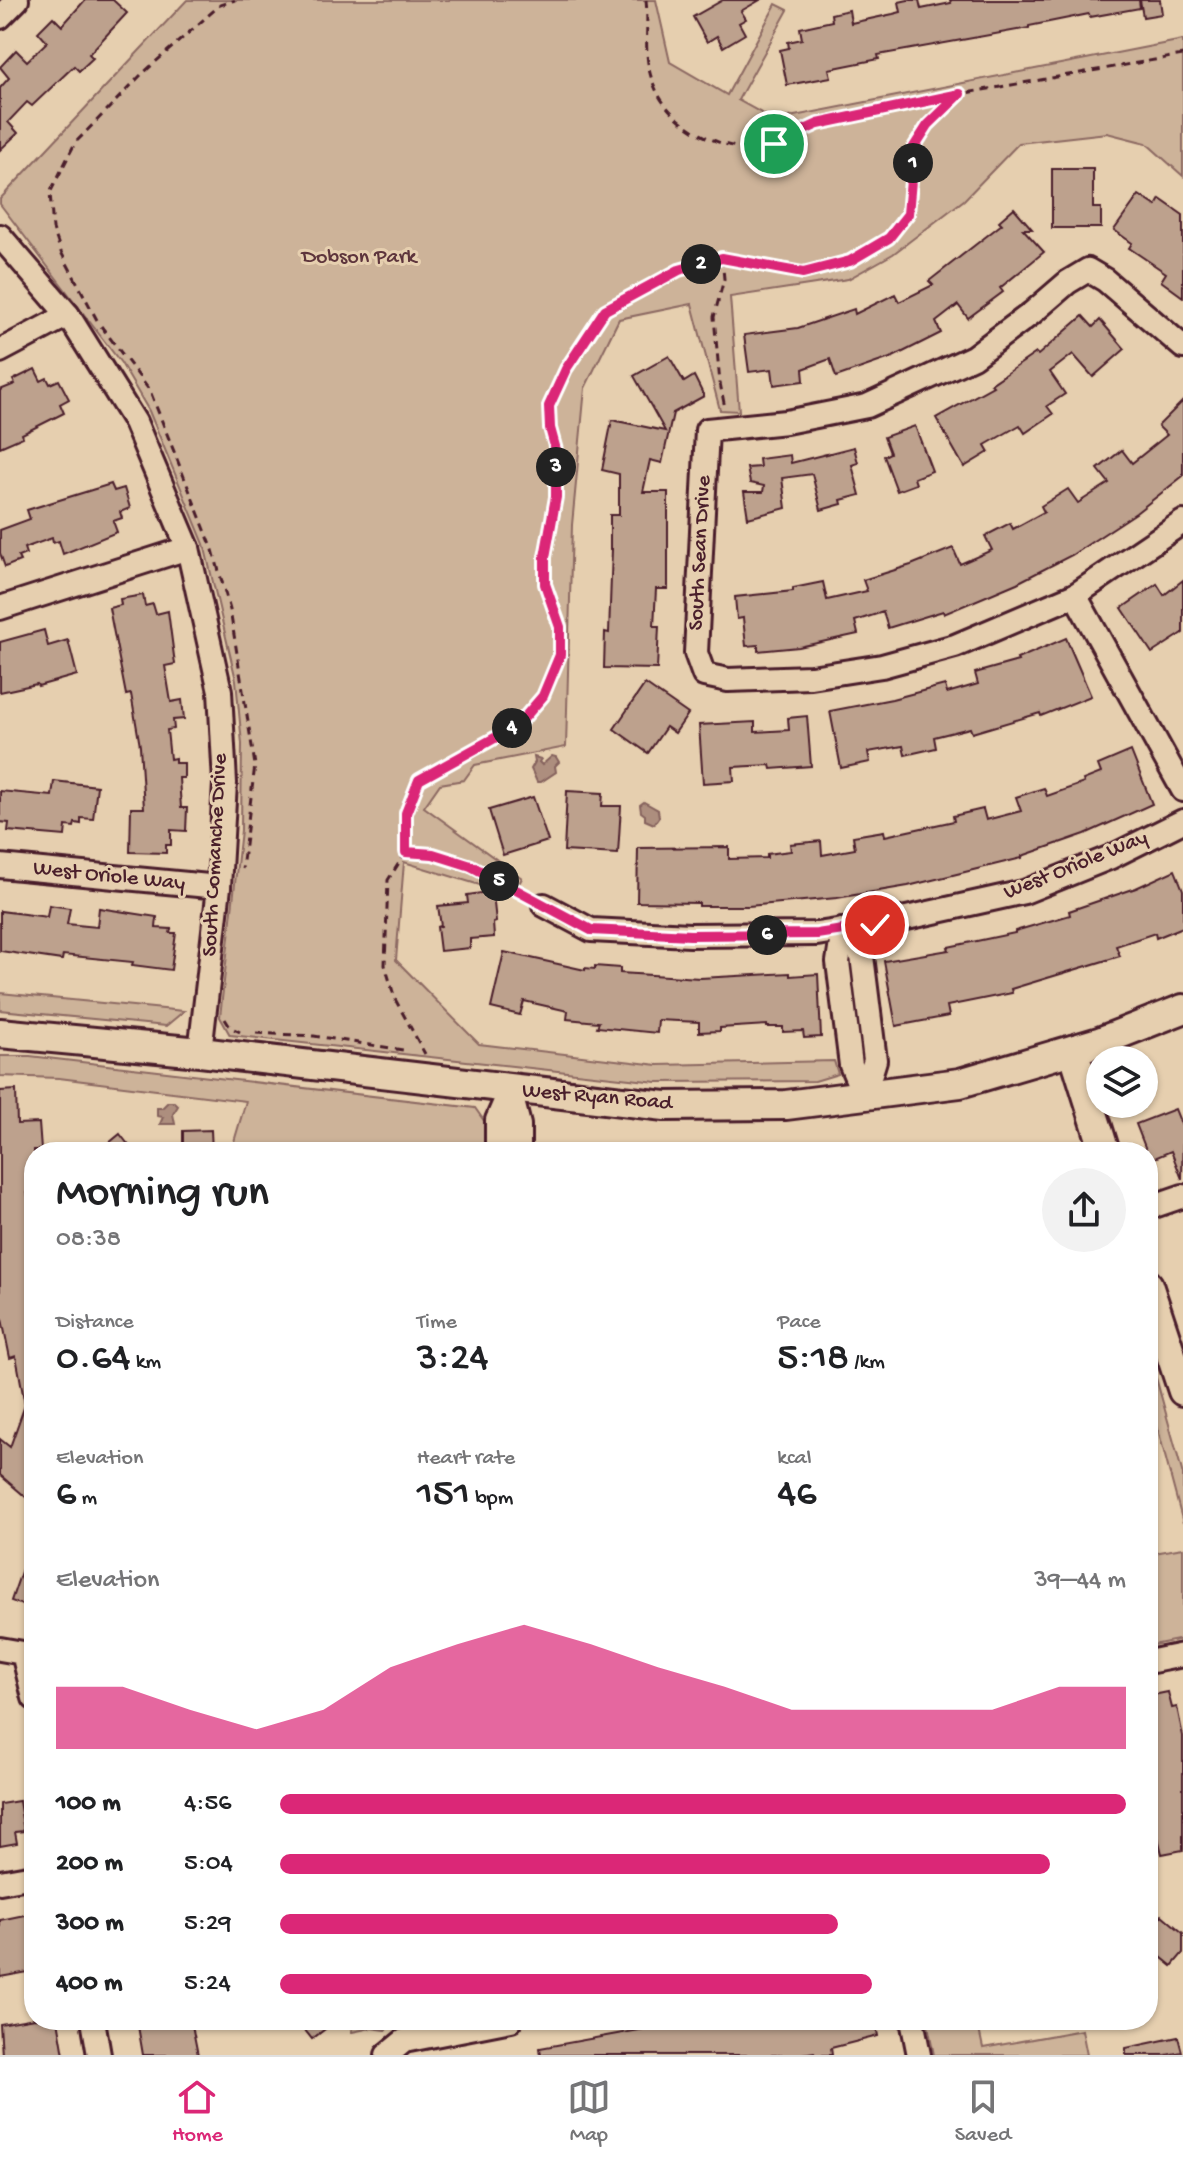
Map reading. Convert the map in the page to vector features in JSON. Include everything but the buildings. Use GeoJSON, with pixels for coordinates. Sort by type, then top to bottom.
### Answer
{"type":"FeatureCollection","features":[{"type":"Feature","properties":{"kind":"street"},"geometry":{"type":"LineString","coordinates":[[0,17],[17,0]]}},
{"type":"Feature","properties":{"kind":"street","name":"South Comanche Drive"},"geometry":{"type":"LineString","coordinates":[[0,236],[68,315],[135,422],[188,548],[220,691],[225,783],[219,887],[200,1052]]}},
{"type":"Feature","properties":{"kind":"street"},"geometry":{"type":"LineString","coordinates":[[718,428],[786,422],[867,406],[973,357],[1068,282],[1088,270],[1105,280],[1183,347]]}},
{"type":"Feature","properties":{"kind":"street"},"geometry":{"type":"LineString","coordinates":[[0,351],[68,315]]}},
{"type":"Feature","properties":{"kind":"street","name":"South Sean Drive"},"geometry":{"type":"LineString","coordinates":[[718,428],[696,653],[704,675],[728,680],[811,677],[882,666],[955,646],[1075,595]]}},
{"type":"Feature","properties":{"kind":"street"},"geometry":{"type":"LineString","coordinates":[[1183,522],[1075,595],[1183,790]]}},
{"type":"Feature","properties":{"kind":"street"},"geometry":{"type":"LineString","coordinates":[[0,608],[188,548]]}},
{"type":"Feature","properties":{"kind":"street","name":"West Oriole Way"},"geometry":{"type":"LineString","coordinates":[[544,905],[591,930],[690,935],[817,934],[1024,892],[1111,857],[1183,821]]}},
{"type":"Feature","properties":{"kind":"street","name":"West Oriole Way"},"geometry":{"type":"LineString","coordinates":[[0,866],[219,887]]}},
{"type":"Feature","properties":{"kind":"street"},"geometry":{"type":"LineString","coordinates":[[843,930],[838,962],[849,1050],[851,1065],[864,1096]]}},
{"type":"Feature","properties":{"kind":"street","name":"West Ryan Road"},"geometry":{"type":"LineString","coordinates":[[0,1033],[200,1052],[665,1106],[786,1105],[960,1083],[1073,1050],[1183,1009]]}},
{"type":"Feature","properties":{"kind":"street"},"geometry":{"type":"LineString","coordinates":[[1073,1050],[1102,1142]]}},
{"type":"Feature","properties":{"kind":"street"},"geometry":{"type":"LineString","coordinates":[[497,1142],[497,1120],[510,1090]]}},
{"type":"Feature","properties":{"kind":"street"},"geometry":{"type":"LineString","coordinates":[[510,1090],[519,1125],[519,1142]]}},
{"type":"Feature","properties":{"kind":"street"},"geometry":{"type":"LineString","coordinates":[[1158,1205],[1183,1196]]}},
{"type":"Feature","properties":{"kind":"street"},"geometry":{"type":"LineString","coordinates":[[1158,1315],[1183,1391]]}},
{"type":"Feature","properties":{"kind":"street"},"geometry":{"type":"LineString","coordinates":[[0,1649],[23,1653],[24,1657]]}},
{"type":"Feature","properties":{"kind":"street"},"geometry":{"type":"LineString","coordinates":[[1158,1660],[1183,1655]]}},
{"type":"Feature","properties":{"kind":"street"},"geometry":{"type":"LineString","coordinates":[[0,1882],[24,1878]]}},
{"type":"Feature","properties":{"kind":"street"},"geometry":{"type":"LineString","coordinates":[[95,2030],[99,2055]]}},
{"type":"Feature","properties":{"kind":"street"},"geometry":{"type":"LineString","coordinates":[[387,2055],[404,2041],[460,2030]]}},
{"type":"Feature","properties":{"kind":"street"},"geometry":{"type":"LineString","coordinates":[[914,2030],[919,2055]]}},
{"type":"Feature","properties":{"kind":"path"},"geometry":{"type":"LineString","coordinates":[[646,0],[646,61],[654,87],[673,116],[710,139],[753,149],[774,144],[818,124],[960,94],[1183,55]]}},
{"type":"Feature","properties":{"kind":"path"},"geometry":{"type":"LineString","coordinates":[[388,880],[406,852],[406,813],[419,780],[518,725],[543,696],[560,655],[560,627],[545,584],[545,557],[556,497],[556,450],[550,428],[549,406],[566,369],[605,310],[679,270],[722,258],[803,273],[850,261],[889,238],[908,214],[914,147],[928,125],[960,94]]}},
{"type":"Feature","properties":{"kind":"path"},"geometry":{"type":"LineString","coordinates":[[718,428],[720,383],[714,317],[724,279],[722,258]]}},
{"type":"Feature","properties":{"kind":"path"},"geometry":{"type":"LineString","coordinates":[[406,852],[433,854],[471,866],[544,905]]}},
{"type":"Feature","properties":{"kind":"green space","name":"Dobson Park"},"geometry":{"type":"Polygon","coordinates":[[[187,0],[656,0],[670,62],[727,95],[776,4],[788,10],[738,100],[774,120],[1183,40],[1183,176],[1146,143],[1107,133],[1019,143],[964,200],[893,254],[848,279],[730,297],[739,411],[720,410],[692,304],[619,319],[585,388],[572,525],[566,747],[475,765],[464,780],[440,784],[424,807],[522,878],[513,895],[404,862],[396,960],[479,1044],[658,1065],[834,1061],[838,1074],[815,1081],[657,1082],[230,1035],[220,1017],[241,830],[242,744],[236,680],[204,544],[149,411],[121,363],[0,204],[0,199],[187,0]]]}},
{"type":"Feature","properties":{"kind":"green space"},"geometry":{"type":"Polygon","coordinates":[[[0,993],[184,1011],[166,1026],[0,1010],[0,993]]]}},
{"type":"Feature","properties":{"kind":"green space"},"geometry":{"type":"Polygon","coordinates":[[[0,1056],[30,1056],[475,1108],[489,1128],[489,1142],[234,1142],[246,1101],[59,1078],[0,1076],[0,1056]]]}},
{"type":"Feature","properties":{"kind":"green space"},"geometry":{"type":"Polygon","coordinates":[[[1158,1385],[1183,1475],[1183,1523],[1158,1429],[1158,1385]]]}},
{"type":"Feature","properties":{"kind":"green space"},"geometry":{"type":"Polygon","coordinates":[[[1183,1548],[1183,1639],[1158,1644],[1158,1552],[1183,1548]]]}},
{"type":"Feature","properties":{"kind":"green space"},"geometry":{"type":"Polygon","coordinates":[[[929,2030],[979,2030],[983,2048],[1082,2030],[1087,2055],[934,2055],[929,2030]]]}},
{"type":"Feature","properties":{"kind":"shaded area"},"geometry":{"type":"Polygon","coordinates":[[[552,756],[559,762],[555,766],[556,772],[537,782],[531,769],[534,757],[541,759],[539,762],[542,765],[552,756]]]}},
{"type":"Feature","properties":{"kind":"shaded area"},"geometry":{"type":"Polygon","coordinates":[[[644,802],[658,810],[659,817],[654,824],[645,820],[641,812],[640,805],[644,802]]]}},
{"type":"Feature","properties":{"kind":"shaded area"},"geometry":{"type":"Polygon","coordinates":[[[168,1102],[178,1106],[173,1114],[175,1124],[160,1124],[163,1117],[157,1116],[157,1108],[168,1102]]]}},
{"type":"Feature","properties":{"kind":"route"},"geometry":{"type":"LineString","coordinates":[[774,144],[818,124],[960,94],[928,125],[914,147],[908,214],[889,238],[850,261],[803,273],[722,258],[679,270],[605,310],[566,369],[549,406],[550,428],[556,450],[556,497],[545,557],[545,584],[560,627],[560,655],[543,696],[518,725],[419,780],[406,813],[406,852],[433,854],[471,866],[591,930],[690,935],[817,934],[875,925]]}}]}
